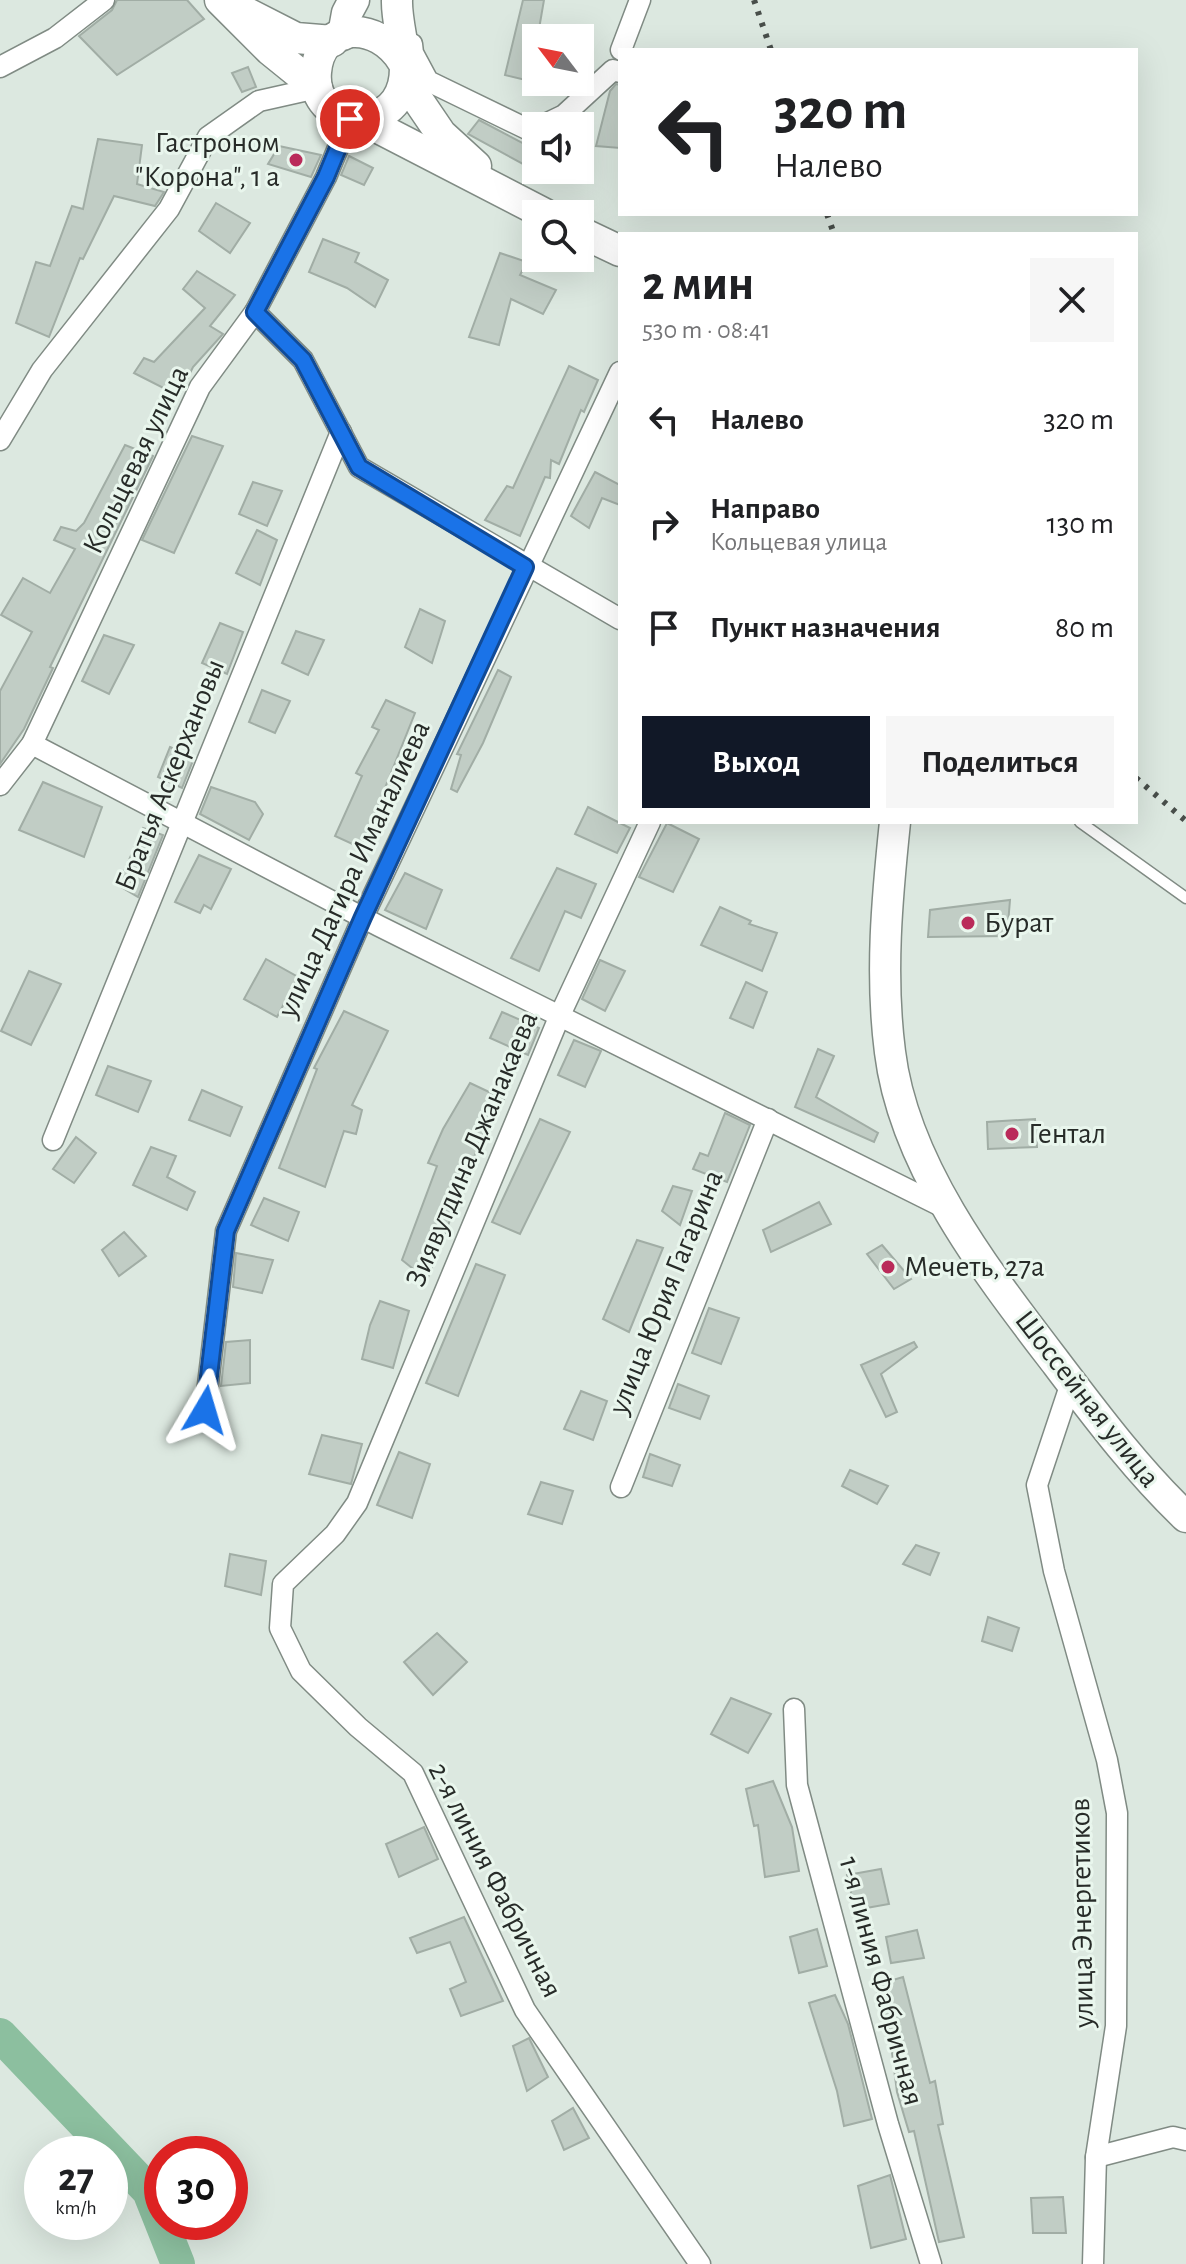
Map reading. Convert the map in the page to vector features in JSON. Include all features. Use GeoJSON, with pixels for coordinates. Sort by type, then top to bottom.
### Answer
{"type":"FeatureCollection","features":[{"type":"Feature","properties":{"kind":"main road"},"geometry":{"type":"LineString","coordinates":[[223,0],[286,34],[338,38],[357,31],[376,34],[393,45],[404,72],[441,134],[508,194]]}},
{"type":"Feature","properties":{"kind":"main road"},"geometry":{"type":"LineString","coordinates":[[223,0],[270,50],[317,88],[335,113],[358,120],[522,202]]}},
{"type":"Feature","properties":{"kind":"main road"},"geometry":{"type":"LineString","coordinates":[[317,88],[319,59],[338,38],[354,0]]}},
{"type":"Feature","properties":{"kind":"main road"},"geometry":{"type":"LineString","coordinates":[[358,120],[384,114],[398,100],[404,72],[397,0]]}},
{"type":"Feature","properties":{"kind":"main road"},"geometry":{"type":"LineString","coordinates":[[594,239],[618,250]]}},
{"type":"Feature","properties":{"kind":"main road","name":"Шоссейная улица"},"geometry":{"type":"LineString","coordinates":[[895,824],[884,926],[890,1054],[910,1128],[947,1209],[1014,1308],[1140,1473],[1186,1517]]}},
{"type":"Feature","properties":{"kind":"street"},"geometry":{"type":"LineString","coordinates":[[0,67],[55,38],[104,0]]}},
{"type":"Feature","properties":{"kind":"street"},"geometry":{"type":"LineString","coordinates":[[411,0],[413,53],[428,81],[522,127]]}},
{"type":"Feature","properties":{"kind":"street"},"geometry":{"type":"LineString","coordinates":[[623,48],[640,0]]}},
{"type":"Feature","properties":{"kind":"street"},"geometry":{"type":"LineString","coordinates":[[567,112],[618,61]]}},
{"type":"Feature","properties":{"kind":"street"},"geometry":{"type":"LineString","coordinates":[[0,440],[42,370],[169,209],[208,137],[259,101],[317,88]]}},
{"type":"Feature","properties":{"kind":"street","name":"Кольцевая улица"},"geometry":{"type":"LineString","coordinates":[[0,785],[32,744],[200,387],[255,312],[358,120]]}},
{"type":"Feature","properties":{"kind":"street"},"geometry":{"type":"LineString","coordinates":[[255,312],[303,360],[359,467],[525,567],[618,618]]}},
{"type":"Feature","properties":{"kind":"street","name":"улица Дагира Иманалиева"},"geometry":{"type":"LineString","coordinates":[[205,1410],[226,1231],[363,917],[525,567],[618,376]]}},
{"type":"Feature","properties":{"kind":"street","name":"Братья Аскерхановы"},"geometry":{"type":"LineString","coordinates":[[53,1140],[341,432]]}},
{"type":"Feature","properties":{"kind":"street"},"geometry":{"type":"LineString","coordinates":[[32,744],[363,917],[947,1209]]}},
{"type":"Feature","properties":{"kind":"street","name":"Зиявутдина Джанакаева"},"geometry":{"type":"LineString","coordinates":[[357,1503],[560,1015],[649,824]]}},
{"type":"Feature","properties":{"kind":"street","name":"улица Юрия Гагарина"},"geometry":{"type":"LineString","coordinates":[[621,1487],[768,1119]]}},
{"type":"Feature","properties":{"kind":"street","name":"улица Энергетиков"},"geometry":{"type":"LineString","coordinates":[[1071,1383],[1037,1485],[1054,1571],[1107,1760],[1117,1813],[1116,2026],[1096,2157],[1093,2264]]}},
{"type":"Feature","properties":{"kind":"street","name":"2-я линия Фабричная"},"geometry":{"type":"LineString","coordinates":[[357,1503],[335,1534],[283,1584],[280,1628],[301,1671],[358,1727],[413,1773],[525,2010],[700,2264]]}},
{"type":"Feature","properties":{"kind":"street","name":"1-я линия Фабричная"},"geometry":{"type":"LineString","coordinates":[[794,1709],[797,1785],[888,2124],[931,2264]]}},
{"type":"Feature","properties":{"kind":"street"},"geometry":{"type":"LineString","coordinates":[[1096,2157],[1173,2137],[1186,2140]]}},
{"type":"Feature","properties":{"kind":"lane"},"geometry":{"type":"LineString","coordinates":[[1083,824],[1186,898]]}},
{"type":"Feature","properties":{"kind":"building"},"geometry":{"type":"Polygon","coordinates":[[[117,0],[187,0],[204,19],[117,75],[79,36],[112,10],[117,0]]]}},
{"type":"Feature","properties":{"kind":"building"},"geometry":{"type":"Polygon","coordinates":[[[523,0],[544,0],[540,24],[522,24],[522,79],[505,75],[523,0]]]}},
{"type":"Feature","properties":{"kind":"building"},"geometry":{"type":"Polygon","coordinates":[[[248,67],[256,87],[242,92],[232,73],[248,67]]]}},
{"type":"Feature","properties":{"kind":"building"},"geometry":{"type":"Polygon","coordinates":[[[618,84],[618,148],[596,146],[610,91],[618,84]]]}},
{"type":"Feature","properties":{"kind":"building"},"geometry":{"type":"Polygon","coordinates":[[[479,120],[522,143],[522,163],[468,134],[479,120]]]}},
{"type":"Feature","properties":{"kind":"building"},"geometry":{"type":"Polygon","coordinates":[[[98,139],[142,145],[137,184],[164,192],[155,206],[114,196],[83,259],[80,258],[49,337],[16,323],[36,262],[50,266],[72,206],[83,209],[98,139]]]}},
{"type":"Feature","properties":{"kind":"building","name":"Гастроном \"Корона\", 1 а"},"geometry":{"type":"Polygon","coordinates":[[[279,146],[321,155],[311,177],[268,164],[279,146]]]}},
{"type":"Feature","properties":{"kind":"building"},"geometry":{"type":"Polygon","coordinates":[[[349,156],[373,168],[364,185],[341,175],[349,156]]]}},
{"type":"Feature","properties":{"kind":"building"},"geometry":{"type":"Polygon","coordinates":[[[216,203],[250,223],[230,253],[199,231],[216,203]]]}},
{"type":"Feature","properties":{"kind":"building"},"geometry":{"type":"Polygon","coordinates":[[[323,239],[359,253],[355,262],[388,280],[375,307],[347,288],[309,272],[323,239]]]}},
{"type":"Feature","properties":{"kind":"building"},"geometry":{"type":"Polygon","coordinates":[[[500,253],[522,260],[520,275],[556,290],[543,314],[511,299],[499,345],[469,337],[500,253]]]}},
{"type":"Feature","properties":{"kind":"building"},"geometry":{"type":"Polygon","coordinates":[[[197,271],[235,295],[210,326],[223,334],[193,367],[179,396],[134,373],[144,358],[154,362],[205,308],[183,289],[197,271]]]}},
{"type":"Feature","properties":{"kind":"building"},"geometry":{"type":"Polygon","coordinates":[[[569,366],[598,380],[584,412],[581,410],[559,464],[551,460],[550,478],[545,477],[520,536],[485,520],[507,486],[513,488],[569,366]]]}},
{"type":"Feature","properties":{"kind":"building"},"geometry":{"type":"Polygon","coordinates":[[[192,436],[223,446],[174,553],[142,540],[192,436]]]}},
{"type":"Feature","properties":{"kind":"building"},"geometry":{"type":"Polygon","coordinates":[[[125,445],[153,456],[50,667],[53,668],[24,729],[0,764],[0,691],[32,632],[1,615],[23,578],[50,593],[75,549],[54,540],[61,527],[76,531],[84,523],[125,445]]]}},
{"type":"Feature","properties":{"kind":"building"},"geometry":{"type":"Polygon","coordinates":[[[595,472],[618,484],[618,504],[602,498],[589,528],[571,516],[595,472]]]}},
{"type":"Feature","properties":{"kind":"building"},"geometry":{"type":"Polygon","coordinates":[[[253,482],[282,491],[267,526],[239,514],[253,482]]]}},
{"type":"Feature","properties":{"kind":"building"},"geometry":{"type":"Polygon","coordinates":[[[257,530],[277,540],[260,585],[236,573],[257,530]]]}},
{"type":"Feature","properties":{"kind":"building"},"geometry":{"type":"Polygon","coordinates":[[[420,609],[445,621],[432,663],[405,647],[420,609]]]}},
{"type":"Feature","properties":{"kind":"building"},"geometry":{"type":"Polygon","coordinates":[[[220,623],[243,632],[227,674],[202,663],[220,623]]]}},
{"type":"Feature","properties":{"kind":"building"},"geometry":{"type":"Polygon","coordinates":[[[296,631],[324,640],[308,675],[282,663],[296,631]]]}},
{"type":"Feature","properties":{"kind":"building"},"geometry":{"type":"Polygon","coordinates":[[[104,635],[134,645],[109,694],[82,681],[104,635]]]}},
{"type":"Feature","properties":{"kind":"building"},"geometry":{"type":"Polygon","coordinates":[[[498,670],[511,677],[483,743],[457,792],[451,789],[461,755],[457,754],[498,670]]]}},
{"type":"Feature","properties":{"kind":"building"},"geometry":{"type":"Polygon","coordinates":[[[262,690],[290,701],[275,733],[249,722],[262,690]]]}},
{"type":"Feature","properties":{"kind":"building"},"geometry":{"type":"Polygon","coordinates":[[[386,700],[415,713],[361,848],[335,836],[362,776],[356,773],[379,730],[372,727],[386,700]]]}},
{"type":"Feature","properties":{"kind":"building"},"geometry":{"type":"Polygon","coordinates":[[[170,747],[194,758],[182,788],[158,777],[170,747]]]}},
{"type":"Feature","properties":{"kind":"building"},"geometry":{"type":"Polygon","coordinates":[[[43,782],[102,807],[84,857],[19,830],[43,782]]]}},
{"type":"Feature","properties":{"kind":"building"},"geometry":{"type":"Polygon","coordinates":[[[211,787],[255,802],[263,814],[249,840],[200,814],[211,787]]]}},
{"type":"Feature","properties":{"kind":"building"},"geometry":{"type":"Polygon","coordinates":[[[588,807],[630,828],[617,853],[575,834],[588,807]]]}},
{"type":"Feature","properties":{"kind":"building"},"geometry":{"type":"Polygon","coordinates":[[[666,824],[699,839],[673,892],[639,877],[666,824]]]}},
{"type":"Feature","properties":{"kind":"building"},"geometry":{"type":"Polygon","coordinates":[[[143,828],[163,835],[138,897],[118,885],[143,828]]]}},
{"type":"Feature","properties":{"kind":"building"},"geometry":{"type":"Polygon","coordinates":[[[199,855],[231,869],[211,909],[204,905],[200,913],[175,902],[199,855]]]}},
{"type":"Feature","properties":{"kind":"building"},"geometry":{"type":"Polygon","coordinates":[[[557,868],[596,884],[581,918],[565,911],[539,971],[511,958],[557,868]]]}},
{"type":"Feature","properties":{"kind":"building"},"geometry":{"type":"Polygon","coordinates":[[[405,873],[442,890],[426,929],[385,910],[405,873]]]}},
{"type":"Feature","properties":{"kind":"building","name":"Бурат"},"geometry":{"type":"Polygon","coordinates":[[[1010,900],[1007,936],[928,937],[930,910],[1010,900]]]}},
{"type":"Feature","properties":{"kind":"building"},"geometry":{"type":"Polygon","coordinates":[[[720,907],[751,921],[749,924],[777,933],[762,971],[701,945],[720,907]]]}},
{"type":"Feature","properties":{"kind":"building"},"geometry":{"type":"Polygon","coordinates":[[[266,959],[298,977],[277,1017],[244,999],[266,959]]]}},
{"type":"Feature","properties":{"kind":"building"},"geometry":{"type":"Polygon","coordinates":[[[600,960],[625,971],[605,1011],[582,999],[600,960]]]}},
{"type":"Feature","properties":{"kind":"building"},"geometry":{"type":"Polygon","coordinates":[[[29,971],[61,984],[31,1045],[1,1031],[29,971]]]}},
{"type":"Feature","properties":{"kind":"building"},"geometry":{"type":"Polygon","coordinates":[[[746,982],[767,992],[753,1028],[730,1018],[746,982]]]}},
{"type":"Feature","properties":{"kind":"building"},"geometry":{"type":"Polygon","coordinates":[[[344,1011],[388,1031],[352,1105],[362,1110],[356,1134],[344,1131],[325,1187],[279,1168],[317,1069],[314,1068],[344,1011]]]}},
{"type":"Feature","properties":{"kind":"building"},"geometry":{"type":"Polygon","coordinates":[[[502,1012],[539,1028],[528,1055],[490,1038],[502,1012]]]}},
{"type":"Feature","properties":{"kind":"building"},"geometry":{"type":"Polygon","coordinates":[[[574,1040],[601,1051],[585,1087],[558,1075],[574,1040]]]}},
{"type":"Feature","properties":{"kind":"building"},"geometry":{"type":"Polygon","coordinates":[[[818,1049],[834,1056],[816,1097],[878,1133],[874,1142],[795,1107],[818,1049]]]}},
{"type":"Feature","properties":{"kind":"building"},"geometry":{"type":"Polygon","coordinates":[[[108,1066],[151,1081],[138,1112],[96,1095],[108,1066]]]}},
{"type":"Feature","properties":{"kind":"building"},"geometry":{"type":"Polygon","coordinates":[[[470,1083],[504,1099],[490,1126],[487,1124],[427,1280],[402,1260],[437,1166],[428,1163],[443,1129],[470,1083]]]}},
{"type":"Feature","properties":{"kind":"building"},"geometry":{"type":"Polygon","coordinates":[[[202,1090],[242,1107],[230,1136],[189,1120],[202,1090]]]}},
{"type":"Feature","properties":{"kind":"building"},"geometry":{"type":"Polygon","coordinates":[[[725,1113],[750,1125],[727,1182],[693,1169],[700,1153],[708,1156],[725,1113]]]}},
{"type":"Feature","properties":{"kind":"building"},"geometry":{"type":"Polygon","coordinates":[[[540,1119],[570,1132],[520,1234],[492,1222],[540,1119]]]}},
{"type":"Feature","properties":{"kind":"building","name":"Гентал"},"geometry":{"type":"Polygon","coordinates":[[[1035,1119],[1037,1147],[988,1149],[987,1122],[1035,1119]]]}},
{"type":"Feature","properties":{"kind":"building"},"geometry":{"type":"Polygon","coordinates":[[[76,1137],[96,1153],[74,1183],[53,1169],[76,1137]]]}},
{"type":"Feature","properties":{"kind":"building"},"geometry":{"type":"Polygon","coordinates":[[[151,1147],[176,1156],[167,1177],[195,1192],[187,1210],[133,1185],[151,1147]]]}},
{"type":"Feature","properties":{"kind":"building"},"geometry":{"type":"Polygon","coordinates":[[[673,1186],[692,1191],[680,1225],[662,1211],[673,1186]]]}},
{"type":"Feature","properties":{"kind":"building"},"geometry":{"type":"Polygon","coordinates":[[[264,1198],[299,1212],[288,1241],[251,1225],[264,1198]]]}},
{"type":"Feature","properties":{"kind":"building"},"geometry":{"type":"Polygon","coordinates":[[[819,1202],[831,1224],[771,1252],[763,1230],[819,1202]]]}},
{"type":"Feature","properties":{"kind":"building"},"geometry":{"type":"Polygon","coordinates":[[[124,1232],[146,1256],[119,1276],[102,1250],[124,1232]]]}},
{"type":"Feature","properties":{"kind":"building"},"geometry":{"type":"Polygon","coordinates":[[[637,1240],[663,1248],[629,1332],[603,1319],[637,1240]]]}},
{"type":"Feature","properties":{"kind":"building","name":"Мечеть, 27а"},"geometry":{"type":"Polygon","coordinates":[[[882,1245],[911,1279],[894,1289],[867,1254],[882,1245]]]}},
{"type":"Feature","properties":{"kind":"building"},"geometry":{"type":"Polygon","coordinates":[[[236,1253],[273,1260],[262,1293],[233,1287],[236,1253]]]}},
{"type":"Feature","properties":{"kind":"building"},"geometry":{"type":"Polygon","coordinates":[[[476,1264],[505,1275],[458,1396],[426,1383],[476,1264]]]}},
{"type":"Feature","properties":{"kind":"building"},"geometry":{"type":"Polygon","coordinates":[[[380,1301],[409,1311],[393,1368],[362,1359],[370,1325],[380,1301]]]}},
{"type":"Feature","properties":{"kind":"building"},"geometry":{"type":"Polygon","coordinates":[[[709,1308],[739,1318],[721,1364],[692,1353],[709,1308]]]}},
{"type":"Feature","properties":{"kind":"building"},"geometry":{"type":"Polygon","coordinates":[[[250,1340],[250,1383],[221,1386],[226,1342],[250,1340]]]}},
{"type":"Feature","properties":{"kind":"building"},"geometry":{"type":"Polygon","coordinates":[[[914,1342],[917,1347],[881,1374],[897,1412],[886,1417],[861,1365],[914,1342]]]}},
{"type":"Feature","properties":{"kind":"building"},"geometry":{"type":"Polygon","coordinates":[[[678,1384],[709,1396],[700,1419],[669,1408],[678,1384]]]}},
{"type":"Feature","properties":{"kind":"building"},"geometry":{"type":"Polygon","coordinates":[[[581,1391],[607,1401],[593,1440],[564,1429],[581,1391]]]}},
{"type":"Feature","properties":{"kind":"building"},"geometry":{"type":"Polygon","coordinates":[[[322,1435],[362,1444],[351,1484],[309,1474],[322,1435]]]}},
{"type":"Feature","properties":{"kind":"building"},"geometry":{"type":"Polygon","coordinates":[[[399,1452],[430,1464],[412,1518],[377,1505],[399,1452]]]}},
{"type":"Feature","properties":{"kind":"building"},"geometry":{"type":"Polygon","coordinates":[[[650,1454],[680,1465],[672,1486],[643,1477],[650,1454]]]}},
{"type":"Feature","properties":{"kind":"building"},"geometry":{"type":"Polygon","coordinates":[[[850,1470],[888,1486],[877,1504],[842,1486],[850,1470]]]}},
{"type":"Feature","properties":{"kind":"building"},"geometry":{"type":"Polygon","coordinates":[[[541,1482],[573,1491],[562,1524],[528,1514],[541,1482]]]}},
{"type":"Feature","properties":{"kind":"building"},"geometry":{"type":"Polygon","coordinates":[[[916,1545],[939,1553],[930,1575],[903,1564],[916,1545]]]}},
{"type":"Feature","properties":{"kind":"building"},"geometry":{"type":"Polygon","coordinates":[[[230,1554],[266,1561],[261,1595],[225,1586],[230,1554]]]}},
{"type":"Feature","properties":{"kind":"building"},"geometry":{"type":"Polygon","coordinates":[[[988,1617],[1019,1628],[1012,1651],[982,1641],[988,1617]]]}},
{"type":"Feature","properties":{"kind":"building"},"geometry":{"type":"Polygon","coordinates":[[[437,1633],[467,1662],[433,1695],[404,1662],[437,1633]]]}},
{"type":"Feature","properties":{"kind":"building"},"geometry":{"type":"Polygon","coordinates":[[[731,1698],[771,1714],[748,1753],[711,1734],[731,1698]]]}},
{"type":"Feature","properties":{"kind":"building"},"geometry":{"type":"Polygon","coordinates":[[[773,1781],[792,1827],[799,1871],[765,1877],[758,1825],[754,1826],[746,1789],[773,1781]]]}},
{"type":"Feature","properties":{"kind":"building"},"geometry":{"type":"Polygon","coordinates":[[[424,1827],[438,1859],[399,1877],[386,1844],[424,1827]]]}},
{"type":"Feature","properties":{"kind":"building"},"geometry":{"type":"Polygon","coordinates":[[[881,1869],[889,1904],[855,1910],[847,1875],[881,1869]]]}},
{"type":"Feature","properties":{"kind":"building"},"geometry":{"type":"Polygon","coordinates":[[[464,1917],[503,2001],[461,2016],[450,1989],[466,1982],[450,1942],[417,1953],[410,1938],[464,1917]]]}},
{"type":"Feature","properties":{"kind":"building"},"geometry":{"type":"Polygon","coordinates":[[[817,1929],[827,1966],[799,1973],[790,1937],[817,1929]]]}},
{"type":"Feature","properties":{"kind":"building"},"geometry":{"type":"Polygon","coordinates":[[[917,1930],[924,1958],[891,1963],[886,1937],[917,1930]]]}},
{"type":"Feature","properties":{"kind":"building"},"geometry":{"type":"Polygon","coordinates":[[[903,1977],[930,2083],[935,2081],[943,2124],[938,2125],[964,2237],[939,2242],[914,2131],[909,2132],[897,2092],[888,2021],[884,2021],[876,1985],[903,1977]]]}},
{"type":"Feature","properties":{"kind":"building"},"geometry":{"type":"Polygon","coordinates":[[[835,1995],[848,2024],[872,2119],[844,2126],[837,2091],[809,2003],[835,1995]]]}},
{"type":"Feature","properties":{"kind":"building"},"geometry":{"type":"Polygon","coordinates":[[[529,2038],[548,2077],[527,2091],[513,2046],[529,2038]]]}},
{"type":"Feature","properties":{"kind":"building"},"geometry":{"type":"Polygon","coordinates":[[[573,2108],[589,2138],[564,2150],[552,2121],[573,2108]]]}},
{"type":"Feature","properties":{"kind":"building"},"geometry":{"type":"Polygon","coordinates":[[[890,2175],[906,2239],[871,2248],[858,2186],[890,2175]]]}},
{"type":"Feature","properties":{"kind":"building"},"geometry":{"type":"Polygon","coordinates":[[[1063,2197],[1066,2233],[1033,2233],[1031,2198],[1063,2197]]]}},
{"type":"Feature","properties":{"kind":"waterway"},"geometry":{"type":"LineString","coordinates":[[0,2035],[149,2191],[178,2264]]}},
{"type":"Feature","properties":{"kind":"railway"},"geometry":{"type":"LineString","coordinates":[[754,0],[770,48]]}},
{"type":"Feature","properties":{"kind":"railway"},"geometry":{"type":"LineString","coordinates":[[828,216],[833,232]]}},
{"type":"Feature","properties":{"kind":"railway"},"geometry":{"type":"LineString","coordinates":[[1138,780],[1186,821]]}},
{"type":"Feature","properties":{"kind":"place","name":"Гастроном \"Корона\", 1 а"},"geometry":{"type":"Point","coordinates":[296,160]}},
{"type":"Feature","properties":{"kind":"place","name":"Бурат"},"geometry":{"type":"Point","coordinates":[968,923]}},
{"type":"Feature","properties":{"kind":"place","name":"Гентал"},"geometry":{"type":"Point","coordinates":[1012,1134]}},
{"type":"Feature","properties":{"kind":"place","name":"Мечеть, 27а"},"geometry":{"type":"Point","coordinates":[888,1267]}},
{"type":"Feature","properties":{"kind":"route"},"geometry":{"type":"LineString","coordinates":[[205,1410],[226,1231],[363,917],[525,567],[359,467],[303,360],[255,312],[326,177],[350,119]]}}]}
